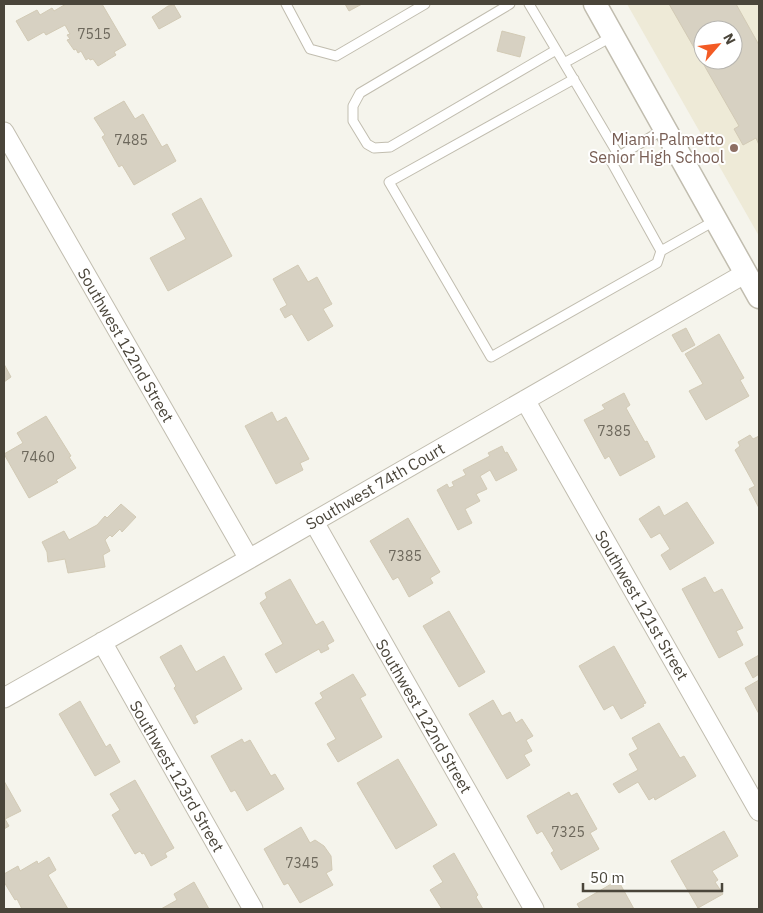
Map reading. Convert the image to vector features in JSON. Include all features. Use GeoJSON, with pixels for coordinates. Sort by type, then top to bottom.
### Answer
{"type":"FeatureCollection","features":[{"type":"Feature","properties":{"kind":"street"},"geometry":{"type":"LineString","coordinates":[[595,4],[759,297]]}},
{"type":"Feature","properties":{"kind":"street","name":"Southwest 122nd Street"},"geometry":{"type":"LineString","coordinates":[[4,132],[249,559]]}},
{"type":"Feature","properties":{"kind":"street","name":"Southwest 74th Court"},"geometry":{"type":"LineString","coordinates":[[4,698],[746,273]]}},
{"type":"Feature","properties":{"kind":"street","name":"Southwest 121st Street"},"geometry":{"type":"LineString","coordinates":[[525,400],[759,811]]}},
{"type":"Feature","properties":{"kind":"street","name":"Southwest 122nd Street"},"geometry":{"type":"LineString","coordinates":[[314,522],[534,909]]}},
{"type":"Feature","properties":{"kind":"street","name":"Southwest 123rd Street"},"geometry":{"type":"LineString","coordinates":[[102,642],[253,909]]}},
{"type":"Feature","properties":{"kind":"lane"},"geometry":{"type":"LineString","coordinates":[[286,4],[310,49],[336,56],[425,4]]}},
{"type":"Feature","properties":{"kind":"lane"},"geometry":{"type":"LineString","coordinates":[[510,4],[360,93],[353,106],[353,121],[367,144],[374,148],[390,147],[556,50]]}},
{"type":"Feature","properties":{"kind":"lane"},"geometry":{"type":"LineString","coordinates":[[529,4],[619,156]]}},
{"type":"Feature","properties":{"kind":"lane"},"geometry":{"type":"LineString","coordinates":[[564,63],[613,36]]}},
{"type":"Feature","properties":{"kind":"lane"},"geometry":{"type":"LineString","coordinates":[[574,79],[389,182],[491,357],[656,263],[661,251],[716,220]]}},
{"type":"Feature","properties":{"kind":"lane"},"geometry":{"type":"LineString","coordinates":[[661,251],[611,161],[664,129]]}},
{"type":"Feature","properties":{"kind":"shaded area","name":"Miami Palmetto Senior High School"},"geometry":{"type":"Polygon","coordinates":[[[627,4],[759,4],[759,236],[627,4]]]}},
{"type":"Feature","properties":{"kind":"building"},"geometry":{"type":"Polygon","coordinates":[[[66,4],[102,4],[126,45],[114,52],[116,55],[98,66],[93,59],[90,60],[89,58],[86,60],[81,51],[78,53],[76,49],[74,50],[67,40],[70,39],[67,35],[70,34],[65,25],[46,35],[44,32],[28,41],[16,21],[37,10],[40,15],[52,8],[54,11],[66,4]]]}},
{"type":"Feature","properties":{"kind":"building"},"geometry":{"type":"Polygon","coordinates":[[[345,4],[362,4],[349,11],[345,4]]]}},
{"type":"Feature","properties":{"kind":"building"},"geometry":{"type":"Polygon","coordinates":[[[669,4],[736,4],[759,45],[759,145],[756,138],[743,145],[734,129],[739,126],[707,70],[743,70],[743,20],[693,20],[693,46],[669,4]]]}},
{"type":"Feature","properties":{"kind":"building"},"geometry":{"type":"Polygon","coordinates":[[[174,5],[181,17],[159,29],[152,17],[168,6],[174,5]]]}},
{"type":"Feature","properties":{"kind":"building"},"geometry":{"type":"Polygon","coordinates":[[[502,31],[525,37],[520,57],[497,51],[502,31]]]}},
{"type":"Feature","properties":{"kind":"building"},"geometry":{"type":"Polygon","coordinates":[[[124,101],[135,119],[143,114],[162,147],[167,144],[176,161],[134,185],[122,165],[119,167],[102,137],[105,135],[94,118],[124,101]]]}},
{"type":"Feature","properties":{"kind":"building"},"geometry":{"type":"Polygon","coordinates":[[[201,198],[232,256],[168,291],[150,258],[186,239],[172,214],[201,198]]]}},
{"type":"Feature","properties":{"kind":"building"},"geometry":{"type":"Polygon","coordinates":[[[298,265],[308,282],[317,277],[332,304],[323,309],[333,326],[308,341],[292,314],[285,318],[280,309],[287,305],[273,279],[298,265]]]}},
{"type":"Feature","properties":{"kind":"building"},"geometry":{"type":"Polygon","coordinates":[[[686,328],[695,345],[682,352],[672,335],[686,328]]]}},
{"type":"Feature","properties":{"kind":"building"},"geometry":{"type":"Polygon","coordinates":[[[719,334],[744,378],[740,380],[749,396],[706,420],[689,391],[703,384],[685,354],[719,334]]]}},
{"type":"Feature","properties":{"kind":"building"},"geometry":{"type":"Polygon","coordinates":[[[4,364],[11,377],[4,382],[4,364]]]}},
{"type":"Feature","properties":{"kind":"building"},"geometry":{"type":"Polygon","coordinates":[[[624,393],[630,405],[626,408],[655,457],[620,476],[609,456],[605,459],[584,420],[605,409],[602,405],[624,393]]]}},
{"type":"Feature","properties":{"kind":"building"},"geometry":{"type":"Polygon","coordinates":[[[272,412],[277,422],[286,417],[309,459],[300,463],[303,470],[276,484],[245,426],[272,412]]]}},
{"type":"Feature","properties":{"kind":"building"},"geometry":{"type":"Polygon","coordinates":[[[46,416],[71,456],[69,457],[76,468],[56,480],[58,482],[29,498],[4,454],[23,443],[17,433],[46,416]]]}},
{"type":"Feature","properties":{"kind":"building"},"geometry":{"type":"Polygon","coordinates":[[[750,435],[753,439],[759,436],[759,508],[749,489],[755,486],[735,450],[740,446],[738,442],[750,435]]]}},
{"type":"Feature","properties":{"kind":"building"},"geometry":{"type":"Polygon","coordinates":[[[502,446],[517,470],[496,481],[490,470],[480,476],[487,489],[476,494],[480,501],[465,509],[472,523],[458,530],[437,490],[447,484],[449,488],[454,486],[452,482],[466,475],[463,470],[490,456],[488,453],[502,446]]]}},
{"type":"Feature","properties":{"kind":"building"},"geometry":{"type":"Polygon","coordinates":[[[687,502],[714,543],[670,570],[661,555],[670,549],[660,533],[651,538],[639,519],[659,506],[664,516],[687,502]]]}},
{"type":"Feature","properties":{"kind":"building"},"geometry":{"type":"Polygon","coordinates":[[[121,504],[136,517],[122,532],[120,529],[112,537],[110,535],[105,540],[110,551],[103,555],[105,567],[68,573],[65,559],[48,562],[47,552],[42,542],[64,531],[69,540],[97,525],[105,516],[107,518],[121,504]]]}},
{"type":"Feature","properties":{"kind":"building"},"geometry":{"type":"Polygon","coordinates":[[[408,518],[440,572],[430,578],[433,583],[409,597],[398,577],[393,580],[370,541],[408,518]]]}},
{"type":"Feature","properties":{"kind":"building"},"geometry":{"type":"Polygon","coordinates":[[[705,577],[714,593],[722,589],[743,628],[736,631],[743,645],[719,658],[682,589],[705,577]]]}},
{"type":"Feature","properties":{"kind":"building"},"geometry":{"type":"Polygon","coordinates":[[[290,579],[316,625],[323,621],[334,641],[327,645],[329,649],[321,653],[319,649],[276,673],[265,654],[283,644],[260,603],[267,598],[265,593],[290,579]]]}},
{"type":"Feature","properties":{"kind":"building"},"geometry":{"type":"Polygon","coordinates":[[[449,611],[485,672],[459,687],[423,626],[449,611]]]}},
{"type":"Feature","properties":{"kind":"building"},"geometry":{"type":"Polygon","coordinates":[[[181,645],[196,672],[224,656],[242,689],[195,716],[198,722],[194,724],[174,688],[176,686],[160,657],[181,645]]]}},
{"type":"Feature","properties":{"kind":"building"},"geometry":{"type":"Polygon","coordinates":[[[614,646],[646,703],[621,719],[613,705],[604,710],[579,666],[614,646]]]}},
{"type":"Feature","properties":{"kind":"building"},"geometry":{"type":"Polygon","coordinates":[[[759,655],[759,674],[753,678],[745,663],[759,655]]]}},
{"type":"Feature","properties":{"kind":"building"},"geometry":{"type":"Polygon","coordinates":[[[353,674],[366,695],[360,698],[382,737],[338,762],[327,744],[336,739],[315,703],[323,698],[320,693],[353,674]]]}},
{"type":"Feature","properties":{"kind":"building"},"geometry":{"type":"Polygon","coordinates":[[[759,680],[759,714],[745,688],[759,680]]]}},
{"type":"Feature","properties":{"kind":"building"},"geometry":{"type":"Polygon","coordinates":[[[493,700],[502,716],[510,712],[516,723],[522,719],[533,736],[526,740],[532,751],[524,755],[530,765],[507,779],[469,714],[493,700]]]}},
{"type":"Feature","properties":{"kind":"building"},"geometry":{"type":"Polygon","coordinates":[[[80,701],[106,747],[110,744],[120,762],[95,776],[59,714],[80,701]]]}},
{"type":"Feature","properties":{"kind":"building"},"geometry":{"type":"Polygon","coordinates":[[[659,723],[680,758],[684,756],[696,776],[655,800],[654,797],[649,800],[638,782],[619,793],[613,784],[638,770],[629,754],[638,749],[632,738],[659,723]]]}},
{"type":"Feature","properties":{"kind":"building"},"geometry":{"type":"Polygon","coordinates":[[[242,739],[244,743],[250,740],[271,776],[275,774],[284,789],[247,811],[235,790],[231,792],[211,756],[242,739]]]}},
{"type":"Feature","properties":{"kind":"building"},"geometry":{"type":"Polygon","coordinates":[[[398,759],[437,825],[396,849],[357,783],[398,759]]]}},
{"type":"Feature","properties":{"kind":"building"},"geometry":{"type":"Polygon","coordinates":[[[135,780],[174,848],[165,853],[167,857],[151,866],[144,853],[142,854],[140,851],[135,854],[112,815],[120,810],[110,794],[135,780]]]}},
{"type":"Feature","properties":{"kind":"building"},"geometry":{"type":"Polygon","coordinates":[[[4,781],[21,811],[5,819],[9,826],[4,829],[4,781]]]}},
{"type":"Feature","properties":{"kind":"building"},"geometry":{"type":"Polygon","coordinates":[[[569,792],[571,796],[577,793],[597,829],[590,833],[599,849],[561,870],[551,853],[554,851],[542,831],[537,834],[527,816],[569,792]]]}},
{"type":"Feature","properties":{"kind":"building"},"geometry":{"type":"Polygon","coordinates":[[[301,827],[310,843],[315,840],[324,846],[331,856],[332,870],[326,873],[333,885],[300,903],[288,883],[284,885],[264,849],[301,827]]]}},
{"type":"Feature","properties":{"kind":"building"},"geometry":{"type":"Polygon","coordinates":[[[724,831],[738,856],[712,871],[718,880],[715,882],[723,894],[698,908],[671,861],[724,831]]]}},
{"type":"Feature","properties":{"kind":"building"},"geometry":{"type":"Polygon","coordinates":[[[454,853],[478,895],[476,897],[483,909],[442,909],[430,890],[443,882],[433,866],[454,853]]]}},
{"type":"Feature","properties":{"kind":"building"},"geometry":{"type":"Polygon","coordinates":[[[49,857],[56,870],[48,875],[68,909],[22,909],[4,882],[4,874],[18,866],[20,871],[37,861],[38,864],[49,857]]]}},
{"type":"Feature","properties":{"kind":"building"},"geometry":{"type":"Polygon","coordinates":[[[618,880],[634,909],[580,909],[577,904],[618,880]]]}},
{"type":"Feature","properties":{"kind":"building"},"geometry":{"type":"Polygon","coordinates":[[[194,882],[209,909],[161,909],[177,900],[174,894],[194,882]]]}},
{"type":"Feature","properties":{"kind":"place","name":"Miami Palmetto Senior High School"},"geometry":{"type":"Point","coordinates":[734,148]}}]}
